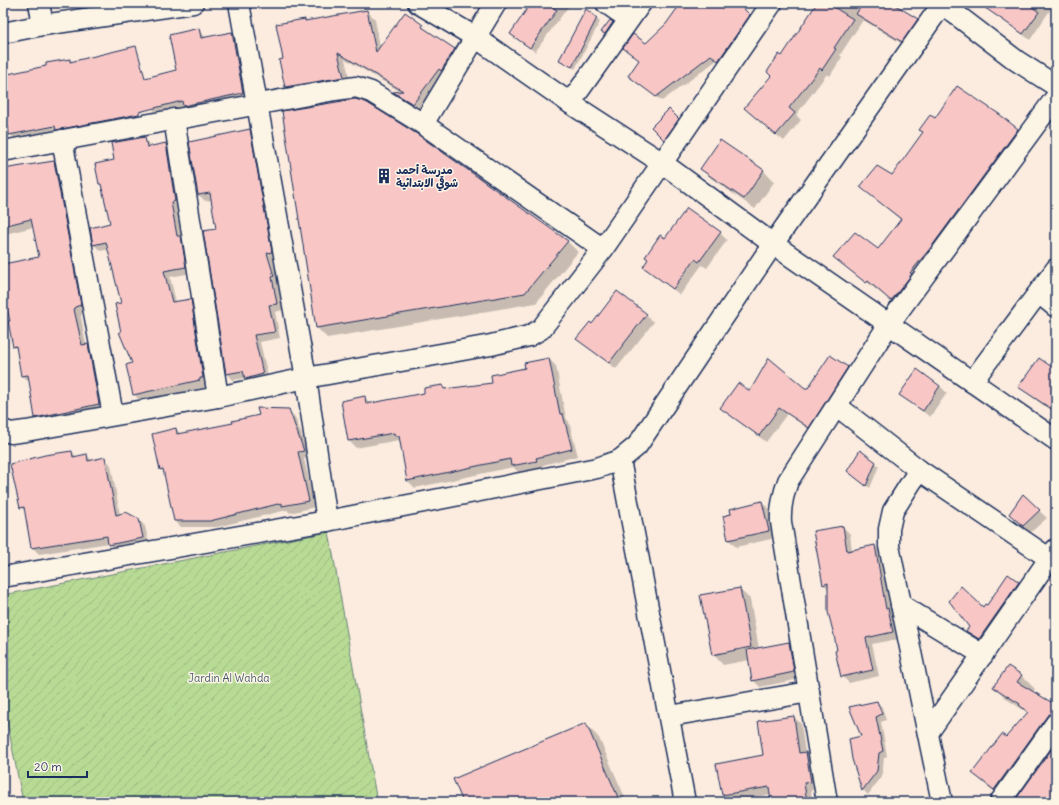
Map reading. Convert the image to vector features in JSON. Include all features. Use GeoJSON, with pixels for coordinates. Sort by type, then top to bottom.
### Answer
{"type":"FeatureCollection","features":[{"type":"Feature","properties":{"kind":"street"},"geometry":{"type":"LineString","coordinates":[[39,3],[43,24]]}},
{"type":"Feature","properties":{"kind":"street"},"geometry":{"type":"LineString","coordinates":[[3,33],[43,24],[193,3]]}},
{"type":"Feature","properties":{"kind":"street"},"geometry":{"type":"LineString","coordinates":[[239,3],[306,378],[327,521]]}},
{"type":"Feature","properties":{"kind":"street"},"geometry":{"type":"LineString","coordinates":[[418,3],[475,37],[570,103],[661,162],[773,244],[1056,440]]}},
{"type":"Feature","properties":{"kind":"street"},"geometry":{"type":"LineString","coordinates":[[423,124],[496,3]]}},
{"type":"Feature","properties":{"kind":"street"},"geometry":{"type":"LineString","coordinates":[[606,3],[629,19]]}},
{"type":"Feature","properties":{"kind":"street"},"geometry":{"type":"LineString","coordinates":[[570,103],[641,3]]}},
{"type":"Feature","properties":{"kind":"street"},"geometry":{"type":"LineString","coordinates":[[3,430],[11,433],[26,431],[113,414],[218,397],[306,378],[491,345],[529,336],[541,329],[603,249],[661,162],[772,3]]}},
{"type":"Feature","properties":{"kind":"street"},"geometry":{"type":"LineString","coordinates":[[3,577],[327,521],[597,468],[620,460],[637,446],[773,244],[942,3],[1017,61],[1056,86]]}},
{"type":"Feature","properties":{"kind":"street"},"geometry":{"type":"LineString","coordinates":[[3,150],[356,88],[371,92],[423,124],[603,249]]}},
{"type":"Feature","properties":{"kind":"street"},"geometry":{"type":"LineString","coordinates":[[827,802],[781,522],[780,507],[788,481],[889,324],[1053,109]]}},
{"type":"Feature","properties":{"kind":"street"},"geometry":{"type":"LineString","coordinates":[[174,119],[218,397]]}},
{"type":"Feature","properties":{"kind":"street"},"geometry":{"type":"LineString","coordinates":[[62,140],[113,414]]}},
{"type":"Feature","properties":{"kind":"street"},"geometry":{"type":"LineString","coordinates":[[972,382],[1056,269]]}},
{"type":"Feature","properties":{"kind":"street"},"geometry":{"type":"LineString","coordinates":[[1039,293],[1056,307]]}},
{"type":"Feature","properties":{"kind":"street"},"geometry":{"type":"LineString","coordinates":[[837,406],[918,470],[1054,557],[928,733]]}},
{"type":"Feature","properties":{"kind":"street"},"geometry":{"type":"LineString","coordinates":[[620,460],[670,716],[685,802]]}},
{"type":"Feature","properties":{"kind":"street"},"geometry":{"type":"LineString","coordinates":[[918,470],[893,511],[889,529],[889,546],[942,802]]}},
{"type":"Feature","properties":{"kind":"street"},"geometry":{"type":"LineString","coordinates":[[901,604],[983,655]]}},
{"type":"Feature","properties":{"kind":"street"},"geometry":{"type":"LineString","coordinates":[[670,716],[809,692]]}},
{"type":"Feature","properties":{"kind":"street"},"geometry":{"type":"LineString","coordinates":[[1000,802],[1056,723]]}},
{"type":"Feature","properties":{"kind":"green space","name":"Jardin Al Wahda"},"geometry":{"type":"Polygon","coordinates":[[[329,532],[377,802],[23,802],[3,701],[3,595],[329,532]]]}},
{"type":"Feature","properties":{"kind":"building"},"geometry":{"type":"Polygon","coordinates":[[[531,3],[546,3],[557,10],[530,48],[510,34],[531,3]]]}},
{"type":"Feature","properties":{"kind":"building"},"geometry":{"type":"Polygon","coordinates":[[[681,3],[738,3],[750,15],[718,61],[711,55],[656,97],[628,76],[639,60],[623,48],[633,34],[646,43],[666,24],[681,3]]]}},
{"type":"Feature","properties":{"kind":"building"},"geometry":{"type":"Polygon","coordinates":[[[817,3],[827,3],[853,19],[822,70],[820,68],[789,108],[795,113],[776,135],[744,108],[771,76],[767,72],[779,54],[782,56],[817,3]]]}},
{"type":"Feature","properties":{"kind":"building"},"geometry":{"type":"Polygon","coordinates":[[[863,3],[892,3],[918,19],[902,42],[856,14],[863,3]]]}},
{"type":"Feature","properties":{"kind":"building"},"geometry":{"type":"Polygon","coordinates":[[[978,3],[1027,3],[1039,12],[1023,34],[978,3]]]}},
{"type":"Feature","properties":{"kind":"building"},"geometry":{"type":"Polygon","coordinates":[[[586,9],[597,18],[572,67],[559,60],[586,9]]]}},
{"type":"Feature","properties":{"kind":"building"},"geometry":{"type":"Polygon","coordinates":[[[367,10],[376,52],[405,12],[423,25],[422,27],[455,49],[441,71],[439,69],[413,104],[393,92],[403,91],[338,53],[344,77],[285,87],[279,60],[283,59],[276,24],[305,19],[305,21],[367,10]]]}},
{"type":"Feature","properties":{"kind":"building"},"geometry":{"type":"Polygon","coordinates":[[[610,20],[613,22],[605,34],[601,32],[610,20]]]}},
{"type":"Feature","properties":{"kind":"building"},"geometry":{"type":"Polygon","coordinates":[[[199,28],[201,38],[232,32],[243,93],[183,106],[182,101],[139,112],[139,114],[56,130],[55,126],[9,135],[8,127],[3,129],[3,75],[46,66],[46,63],[70,59],[70,62],[136,46],[145,78],[176,70],[169,35],[199,28]]]}},
{"type":"Feature","properties":{"kind":"building"},"geometry":{"type":"Polygon","coordinates":[[[957,86],[999,114],[1018,129],[932,246],[910,273],[912,274],[891,301],[868,281],[866,283],[833,257],[855,232],[878,249],[901,219],[860,187],[877,166],[892,175],[923,132],[919,130],[930,115],[935,118],[957,86]]]}},
{"type":"Feature","properties":{"kind":"building","name":"مدرسة أحمد شوقي الابتدائية"},"geometry":{"type":"Polygon","coordinates":[[[355,99],[366,102],[417,134],[568,241],[525,293],[316,328],[282,111],[355,99]]]}},
{"type":"Feature","properties":{"kind":"building"},"geometry":{"type":"Polygon","coordinates":[[[669,109],[679,119],[664,140],[651,127],[669,109]]]}},
{"type":"Feature","properties":{"kind":"building"},"geometry":{"type":"Polygon","coordinates":[[[250,129],[272,252],[267,253],[274,276],[272,277],[277,304],[269,305],[275,332],[254,335],[263,374],[245,379],[243,371],[226,374],[203,231],[216,229],[210,193],[198,195],[189,142],[250,129]]]}},
{"type":"Feature","properties":{"kind":"building"},"geometry":{"type":"Polygon","coordinates":[[[145,137],[147,147],[166,143],[175,201],[171,202],[177,236],[181,236],[186,267],[164,271],[172,302],[191,299],[203,378],[200,378],[200,380],[133,395],[126,365],[132,363],[119,332],[121,332],[115,304],[121,303],[106,242],[93,245],[90,228],[110,223],[95,164],[114,160],[111,143],[145,137]]]}},
{"type":"Feature","properties":{"kind":"building"},"geometry":{"type":"Polygon","coordinates":[[[720,140],[764,170],[744,199],[700,169],[720,140]]]}},
{"type":"Feature","properties":{"kind":"building"},"geometry":{"type":"Polygon","coordinates":[[[54,161],[81,305],[75,307],[74,309],[82,345],[88,344],[99,404],[35,418],[28,375],[21,376],[16,346],[13,347],[8,321],[10,321],[6,304],[8,304],[3,275],[3,264],[39,257],[31,219],[3,226],[3,169],[54,161]]]}},
{"type":"Feature","properties":{"kind":"building"},"geometry":{"type":"Polygon","coordinates":[[[687,208],[721,232],[699,262],[695,259],[673,289],[643,267],[648,259],[645,257],[660,235],[665,238],[687,208]]]}},
{"type":"Feature","properties":{"kind":"building"},"geometry":{"type":"Polygon","coordinates":[[[617,291],[647,314],[609,363],[576,339],[590,322],[592,324],[617,291]]]}},
{"type":"Feature","properties":{"kind":"building"},"geometry":{"type":"Polygon","coordinates":[[[830,355],[848,367],[809,428],[779,408],[759,436],[720,408],[738,383],[750,391],[769,358],[805,388],[808,388],[830,355]]]}},
{"type":"Feature","properties":{"kind":"building"},"geometry":{"type":"Polygon","coordinates":[[[549,358],[560,414],[563,414],[572,449],[536,458],[537,461],[511,466],[510,459],[407,481],[399,436],[395,436],[394,433],[348,441],[341,401],[365,396],[366,404],[424,393],[424,388],[443,385],[444,389],[492,383],[491,375],[525,368],[524,363],[549,358]]]}},
{"type":"Feature","properties":{"kind":"building"},"geometry":{"type":"Polygon","coordinates":[[[1039,358],[1056,370],[1056,412],[1018,387],[1039,358]]]}},
{"type":"Feature","properties":{"kind":"building"},"geometry":{"type":"Polygon","coordinates":[[[917,369],[940,386],[923,411],[899,395],[917,369]]]}},
{"type":"Feature","properties":{"kind":"building"},"geometry":{"type":"Polygon","coordinates":[[[257,408],[289,409],[304,451],[298,452],[309,501],[282,506],[282,503],[210,521],[174,521],[163,469],[160,470],[152,434],[176,428],[177,434],[233,423],[232,421],[259,415],[257,408]]]}},
{"type":"Feature","properties":{"kind":"building"},"geometry":{"type":"Polygon","coordinates":[[[860,450],[876,462],[866,486],[847,471],[860,450]]]}},
{"type":"Feature","properties":{"kind":"building"},"geometry":{"type":"Polygon","coordinates":[[[72,451],[73,457],[87,454],[88,461],[105,457],[116,515],[126,512],[139,519],[143,538],[108,545],[107,536],[31,548],[24,507],[20,508],[10,464],[45,455],[72,451]]]}},
{"type":"Feature","properties":{"kind":"building"},"geometry":{"type":"Polygon","coordinates":[[[1023,494],[1040,510],[1023,526],[1009,514],[1023,494]]]}},
{"type":"Feature","properties":{"kind":"building"},"geometry":{"type":"Polygon","coordinates":[[[762,501],[769,531],[728,540],[723,516],[731,514],[730,509],[762,501]]]}},
{"type":"Feature","properties":{"kind":"building"},"geometry":{"type":"Polygon","coordinates":[[[843,526],[847,551],[875,545],[886,609],[888,608],[893,632],[866,638],[873,670],[841,677],[835,651],[837,650],[834,635],[828,612],[828,583],[823,585],[813,531],[843,526]]]}},
{"type":"Feature","properties":{"kind":"building"},"geometry":{"type":"Polygon","coordinates":[[[1008,574],[1019,582],[979,639],[966,631],[969,627],[949,601],[961,586],[983,607],[985,604],[987,605],[1008,574]]]}},
{"type":"Feature","properties":{"kind":"building"},"geometry":{"type":"Polygon","coordinates":[[[740,588],[751,647],[712,655],[700,595],[740,588]]]}},
{"type":"Feature","properties":{"kind":"building"},"geometry":{"type":"Polygon","coordinates":[[[789,642],[794,672],[752,681],[747,650],[789,642]]]}},
{"type":"Feature","properties":{"kind":"building"},"geometry":{"type":"Polygon","coordinates":[[[1008,666],[1022,675],[1017,682],[1056,705],[1056,712],[1047,716],[994,790],[972,773],[1002,734],[1006,737],[1028,712],[1019,705],[1020,704],[993,687],[1008,666]]]}},
{"type":"Feature","properties":{"kind":"building"},"geometry":{"type":"Polygon","coordinates":[[[877,701],[882,714],[876,717],[883,751],[879,753],[877,771],[862,791],[852,759],[849,739],[861,736],[849,707],[877,701]]]}},
{"type":"Feature","properties":{"kind":"building"},"geometry":{"type":"Polygon","coordinates":[[[794,716],[799,753],[806,752],[811,782],[804,783],[807,802],[771,802],[769,787],[722,795],[716,764],[763,755],[758,721],[794,716]]]}},
{"type":"Feature","properties":{"kind":"building"},"geometry":{"type":"Polygon","coordinates":[[[586,723],[620,802],[463,802],[453,779],[586,723]]]}},
{"type":"Feature","properties":{"kind":"building"},"geometry":{"type":"Polygon","coordinates":[[[1056,743],[1056,802],[1014,802],[1056,743]]]}},
{"type":"Feature","properties":{"kind":"place","name":"مدرسة أحمد شوقي الابتدائية"},"geometry":{"type":"Point","coordinates":[384,176]}}]}
